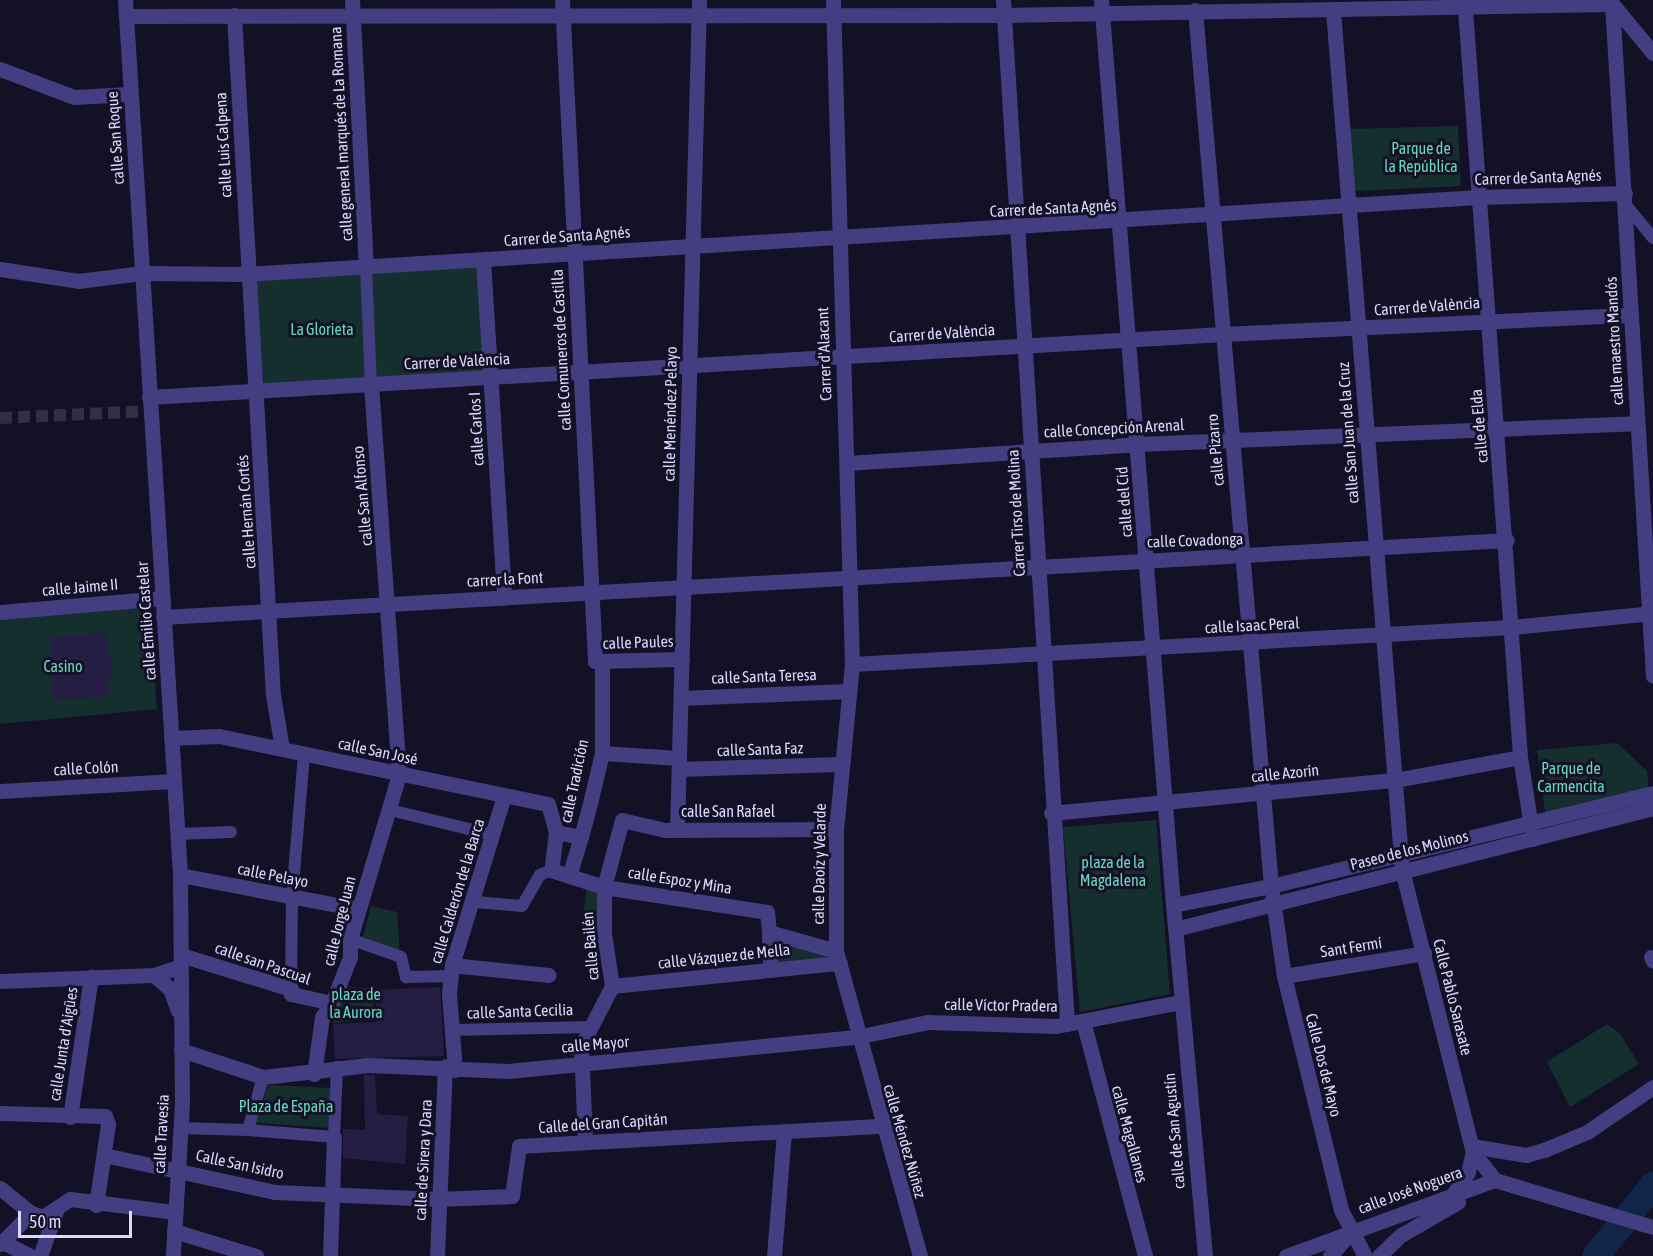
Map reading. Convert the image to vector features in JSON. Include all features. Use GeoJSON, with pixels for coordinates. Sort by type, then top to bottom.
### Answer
{"type":"FeatureCollection","features":[{"type":"Feature","properties":{"kind":"street","name":"calle San Roque"},"geometry":{"type":"LineString","coordinates":[[125,0],[142,273]]}},
{"type":"Feature","properties":{"kind":"street"},"geometry":{"type":"LineString","coordinates":[[126,16],[234,15],[352,8],[562,7],[1101,6],[1195,10],[1333,11],[1465,9],[1498,4],[1611,2],[1653,53]]}},
{"type":"Feature","properties":{"kind":"street","name":"calle maestro Mandós"},"geometry":{"type":"LineString","coordinates":[[1611,2],[1653,676]]}},
{"type":"Feature","properties":{"kind":"street","name":"calle del Cid"},"geometry":{"type":"LineString","coordinates":[[1101,6],[1182,1002]]}},
{"type":"Feature","properties":{"kind":"street","name":"calle Comuneros de Castilla"},"geometry":{"type":"LineString","coordinates":[[562,7],[592,592],[598,661]]}},
{"type":"Feature","properties":{"kind":"street","name":"Carrer Tirso de Molina"},"geometry":{"type":"LineString","coordinates":[[1004,7],[1041,654],[1067,1024]]}},
{"type":"Feature","properties":{"kind":"street","name":"calle general marqués de La Romana"},"geometry":{"type":"LineString","coordinates":[[352,8],[366,266]]}},
{"type":"Feature","properties":{"kind":"street","name":"calle Menéndez Pelayo"},"geometry":{"type":"LineString","coordinates":[[677,830],[699,8]]}},
{"type":"Feature","properties":{"kind":"street","name":"Carrer d'Alacant"},"geometry":{"type":"LineString","coordinates":[[834,8],[841,358],[847,463],[848,576],[852,664],[848,691]]}},
{"type":"Feature","properties":{"kind":"street","name":"calle de Elda"},"geometry":{"type":"LineString","coordinates":[[1465,9],[1488,320],[1508,540],[1520,757],[1533,839]]}},
{"type":"Feature","properties":{"kind":"street","name":"calle Pizarro"},"geometry":{"type":"LineString","coordinates":[[1195,10],[1264,794],[1270,886],[1274,904]]}},
{"type":"Feature","properties":{"kind":"street","name":"calle San Juan de la Cruz"},"geometry":{"type":"LineString","coordinates":[[1333,11],[1374,548],[1400,851]]}},
{"type":"Feature","properties":{"kind":"street","name":"calle Luis Calpena"},"geometry":{"type":"LineString","coordinates":[[234,15],[248,273]]}},
{"type":"Feature","properties":{"kind":"street"},"geometry":{"type":"LineString","coordinates":[[0,69],[74,97],[130,94]]}},
{"type":"Feature","properties":{"kind":"street","name":"Carrer de Santa Agnés"},"geometry":{"type":"LineString","coordinates":[[483,260],[692,245],[1348,208],[1479,197],[1625,198]]}},
{"type":"Feature","properties":{"kind":"street"},"geometry":{"type":"LineString","coordinates":[[1625,198],[1653,238]]}},
{"type":"Feature","properties":{"kind":"street"},"geometry":{"type":"LineString","coordinates":[[0,269],[78,281],[142,273],[248,273],[483,260]]}},
{"type":"Feature","properties":{"kind":"street","name":"calle Carlos I"},"geometry":{"type":"LineString","coordinates":[[483,260],[504,597]]}},
{"type":"Feature","properties":{"kind":"street"},"geometry":{"type":"LineString","coordinates":[[366,266],[371,385]]}},
{"type":"Feature","properties":{"kind":"street","name":"calle Emilio Castelar"},"geometry":{"type":"LineString","coordinates":[[142,273],[178,834],[180,875],[178,1011]]}},
{"type":"Feature","properties":{"kind":"street","name":"calle Hernán Cortés"},"geometry":{"type":"LineString","coordinates":[[248,273],[271,610],[273,695],[282,748]]}},
{"type":"Feature","properties":{"kind":"street","name":"Carrer de València"},"geometry":{"type":"LineString","coordinates":[[149,397],[1223,334],[1631,315]]}},
{"type":"Feature","properties":{"kind":"street","name":"calle San Alfonso"},"geometry":{"type":"LineString","coordinates":[[371,385],[399,775]]}},
{"type":"Feature","properties":{"kind":"street","name":"calle Concepción Arenal"},"geometry":{"type":"LineString","coordinates":[[847,463],[1232,439],[1497,426],[1636,423]]}},
{"type":"Feature","properties":{"kind":"street","name":"calle Covadonga"},"geometry":{"type":"LineString","coordinates":[[848,576],[1508,540]]}},
{"type":"Feature","properties":{"kind":"street","name":"carrer la Font"},"geometry":{"type":"LineString","coordinates":[[164,617],[848,576]]}},
{"type":"Feature","properties":{"kind":"street","name":"calle Jaime II"},"geometry":{"type":"LineString","coordinates":[[0,612],[162,598]]}},
{"type":"Feature","properties":{"kind":"street","name":"calle Isaac Peral"},"geometry":{"type":"LineString","coordinates":[[852,664],[1250,644],[1512,627],[1650,613]]}},
{"type":"Feature","properties":{"kind":"street","name":"calle Paules"},"geometry":{"type":"LineString","coordinates":[[598,661],[682,658]]}},
{"type":"Feature","properties":{"kind":"street","name":"calle Tradición"},"geometry":{"type":"LineString","coordinates":[[569,876],[602,753],[598,661]]}},
{"type":"Feature","properties":{"kind":"street","name":"calle Santa Teresa"},"geometry":{"type":"LineString","coordinates":[[681,698],[848,691]]}},
{"type":"Feature","properties":{"kind":"street","name":"calle Daoíz y Velarde"},"geometry":{"type":"LineString","coordinates":[[848,691],[836,829],[838,957],[856,1037]]}},
{"type":"Feature","properties":{"kind":"street","name":"calle San José"},"geometry":{"type":"LineString","coordinates":[[171,738],[219,736],[548,804],[556,832]]}},
{"type":"Feature","properties":{"kind":"street","name":"calle Santa Faz"},"geometry":{"type":"LineString","coordinates":[[602,753],[679,763],[841,764]]}},
{"type":"Feature","properties":{"kind":"street"},"geometry":{"type":"LineString","coordinates":[[291,989],[292,897],[304,754]]}},
{"type":"Feature","properties":{"kind":"street","name":"calle Azorín"},"geometry":{"type":"LineString","coordinates":[[1052,813],[1395,780],[1520,757]]}},
{"type":"Feature","properties":{"kind":"street","name":"calle Jorge Juan"},"geometry":{"type":"LineString","coordinates":[[314,1074],[322,1017],[333,1003],[350,957],[350,939],[358,909],[399,775]]}},
{"type":"Feature","properties":{"kind":"street","name":"calle Colón"},"geometry":{"type":"LineString","coordinates":[[0,791],[174,781]]}},
{"type":"Feature","properties":{"kind":"street","name":"Paseo de los Molinos"},"geometry":{"type":"LineString","coordinates":[[1173,905],[1270,886],[1400,851],[1653,793]]}},
{"type":"Feature","properties":{"kind":"street","name":"calle Calderón de la Barca"},"geometry":{"type":"LineString","coordinates":[[450,1068],[452,970],[475,902],[504,796]]}},
{"type":"Feature","properties":{"kind":"street","name":"Paseo de los Molinos"},"geometry":{"type":"LineString","coordinates":[[1175,929],[1653,808]]}},
{"type":"Feature","properties":{"kind":"street"},"geometry":{"type":"LineString","coordinates":[[390,810],[493,835]]}},
{"type":"Feature","properties":{"kind":"street","name":"calle San Rafael"},"geometry":{"type":"LineString","coordinates":[[622,820],[677,830],[836,829]]}},
{"type":"Feature","properties":{"kind":"street","name":"calle Bailén"},"geometry":{"type":"LineString","coordinates":[[585,1141],[581,1046],[612,986],[604,933],[604,887],[622,820]]}},
{"type":"Feature","properties":{"kind":"street"},"geometry":{"type":"LineString","coordinates":[[178,834],[231,832]]}},
{"type":"Feature","properties":{"kind":"street"},"geometry":{"type":"LineString","coordinates":[[475,902],[522,906],[540,875],[551,870],[556,832],[581,837]]}},
{"type":"Feature","properties":{"kind":"street","name":"Calle Pablo Sarasate"},"geometry":{"type":"LineString","coordinates":[[1400,851],[1402,870],[1472,1149],[1495,1180]]}},
{"type":"Feature","properties":{"kind":"street","name":"calle Espoz y Mina"},"geometry":{"type":"LineString","coordinates":[[551,870],[604,887],[767,912],[770,970]]}},
{"type":"Feature","properties":{"kind":"street","name":"calle Pelayo"},"geometry":{"type":"LineString","coordinates":[[180,875],[358,909]]}},
{"type":"Feature","properties":{"kind":"street","name":"Calle Dos de Mayo"},"geometry":{"type":"LineString","coordinates":[[1274,904],[1284,976],[1341,1210],[1365,1256]]}},
{"type":"Feature","properties":{"kind":"street"},"geometry":{"type":"LineString","coordinates":[[769,932],[838,957]]}},
{"type":"Feature","properties":{"kind":"street"},"geometry":{"type":"LineString","coordinates":[[350,939],[401,957],[405,978],[452,970],[548,975]]}},
{"type":"Feature","properties":{"kind":"street","name":"Sant Fermí"},"geometry":{"type":"LineString","coordinates":[[1284,976],[1424,953]]}},
{"type":"Feature","properties":{"kind":"street","name":"calle Vázquez de Mella"},"geometry":{"type":"LineString","coordinates":[[612,986],[770,970],[838,957]]}},
{"type":"Feature","properties":{"kind":"street"},"geometry":{"type":"LineString","coordinates":[[0,981],[154,975],[180,961]]}},
{"type":"Feature","properties":{"kind":"street","name":"calle san Pascual"},"geometry":{"type":"LineString","coordinates":[[180,961],[291,989],[291,994],[333,1003]]}},
{"type":"Feature","properties":{"kind":"street"},"geometry":{"type":"LineString","coordinates":[[154,975],[170,989],[178,1011]]}},
{"type":"Feature","properties":{"kind":"street","name":"calle Junta d'Aigües"},"geometry":{"type":"LineString","coordinates":[[70,1118],[91,977]]}},
{"type":"Feature","properties":{"kind":"street","name":"calle Víctor Pradera"},"geometry":{"type":"LineString","coordinates":[[856,1037],[928,1022],[1067,1024],[1182,1002]]}},
{"type":"Feature","properties":{"kind":"street","name":"calle de San Agustín"},"geometry":{"type":"LineString","coordinates":[[1182,1002],[1205,1256]]}},
{"type":"Feature","properties":{"kind":"street","name":"calle Travesía"},"geometry":{"type":"LineString","coordinates":[[172,1256],[181,1128],[181,1050],[178,1011]]}},
{"type":"Feature","properties":{"kind":"street","name":"calle Magallanes"},"geometry":{"type":"LineString","coordinates":[[1083,1021],[1145,1256]]}},
{"type":"Feature","properties":{"kind":"street","name":"calle Santa Cecilia"},"geometry":{"type":"LineString","coordinates":[[451,1030],[591,1027]]}},
{"type":"Feature","properties":{"kind":"street","name":"calle Mayor"},"geometry":{"type":"LineString","coordinates":[[337,1068],[450,1068],[583,1064],[856,1037]]}},
{"type":"Feature","properties":{"kind":"street","name":"calle Méndez Núñez"},"geometry":{"type":"LineString","coordinates":[[856,1037],[920,1256]]}},
{"type":"Feature","properties":{"kind":"street"},"geometry":{"type":"LineString","coordinates":[[181,1050],[263,1077],[314,1074],[337,1068],[330,1256]]}},
{"type":"Feature","properties":{"kind":"street","name":"calle de Sirera y Dara"},"geometry":{"type":"LineString","coordinates":[[436,1256],[438,1199],[450,1068]]}},
{"type":"Feature","properties":{"kind":"street"},"geometry":{"type":"LineString","coordinates":[[248,1130],[263,1077]]}},
{"type":"Feature","properties":{"kind":"street"},"geometry":{"type":"LineString","coordinates":[[1454,1193],[1468,1172],[1472,1149],[1517,1155],[1544,1150],[1587,1132],[1653,1087]]}},
{"type":"Feature","properties":{"kind":"street"},"geometry":{"type":"LineString","coordinates":[[0,1113],[70,1118],[97,1115],[108,1120],[96,1204]]}},
{"type":"Feature","properties":{"kind":"street","name":"Calle del Gran Capitán"},"geometry":{"type":"LineString","coordinates":[[332,1195],[438,1199],[512,1196],[519,1146],[882,1126]]}},
{"type":"Feature","properties":{"kind":"street"},"geometry":{"type":"LineString","coordinates":[[181,1128],[248,1130],[334,1137]]}},
{"type":"Feature","properties":{"kind":"street"},"geometry":{"type":"LineString","coordinates":[[774,1256],[784,1131]]}},
{"type":"Feature","properties":{"kind":"street","name":"Calle San Isidro"},"geometry":{"type":"LineString","coordinates":[[104,1155],[275,1192],[332,1195]]}},
{"type":"Feature","properties":{"kind":"street"},"geometry":{"type":"LineString","coordinates":[[1495,1180],[1653,1227]]}},
{"type":"Feature","properties":{"kind":"street","name":"calle José Noguera"},"geometry":{"type":"LineString","coordinates":[[1286,1256],[1495,1180]]}},
{"type":"Feature","properties":{"kind":"street"},"geometry":{"type":"LineString","coordinates":[[1379,1256],[1401,1235],[1444,1207],[1511,1186]]}},
{"type":"Feature","properties":{"kind":"street"},"geometry":{"type":"LineString","coordinates":[[0,1188],[31,1213],[43,1217],[56,1211],[70,1199],[175,1212]]}},
{"type":"Feature","properties":{"kind":"street"},"geometry":{"type":"LineString","coordinates":[[40,1256],[56,1211]]}},
{"type":"Feature","properties":{"kind":"street"},"geometry":{"type":"LineString","coordinates":[[31,1213],[1,1243],[31,1256]]}},
{"type":"Feature","properties":{"kind":"street"},"geometry":{"type":"LineString","coordinates":[[174,1231],[256,1256]]}},
{"type":"Feature","properties":{"kind":"street"},"geometry":{"type":"LineString","coordinates":[[1330,1256],[1352,1231]]}},
{"type":"Feature","properties":{"kind":"green space","name":"Parque de la República"},"geometry":{"type":"Polygon","coordinates":[[[1458,126],[1461,186],[1355,191],[1348,129],[1458,126]]]}},
{"type":"Feature","properties":{"kind":"green space","name":"La Glorieta"},"geometry":{"type":"Polygon","coordinates":[[[478,267],[485,373],[264,385],[254,280],[478,267]]]}},
{"type":"Feature","properties":{"kind":"green space","name":"Casino"},"geometry":{"type":"Polygon","coordinates":[[[149,607],[157,709],[0,724],[0,618],[149,607]]]}},
{"type":"Feature","properties":{"kind":"green space","name":"Parque de Carmencita"},"geometry":{"type":"Polygon","coordinates":[[[1617,743],[1647,771],[1649,791],[1545,813],[1537,750],[1617,743]]]}},
{"type":"Feature","properties":{"kind":"green space","name":"plaza de la Magdalena"},"geometry":{"type":"Polygon","coordinates":[[[1156,820],[1170,994],[1080,1012],[1063,827],[1156,820]]]}},
{"type":"Feature","properties":{"kind":"green space"},"geometry":{"type":"Polygon","coordinates":[[[587,885],[601,890],[599,935],[581,937],[587,885]]]}},
{"type":"Feature","properties":{"kind":"green space"},"geometry":{"type":"Polygon","coordinates":[[[371,906],[397,912],[400,955],[362,941],[371,906]]]}},
{"type":"Feature","properties":{"kind":"green space"},"geometry":{"type":"Polygon","coordinates":[[[773,937],[829,950],[831,962],[775,967],[773,937]]]}},
{"type":"Feature","properties":{"kind":"green space","name":"plaza de la Aurora"},"geometry":{"type":"Polygon","coordinates":[[[344,987],[372,988],[374,1019],[333,1023],[344,987]]]}},
{"type":"Feature","properties":{"kind":"green space"},"geometry":{"type":"Polygon","coordinates":[[[1607,1024],[1620,1034],[1639,1064],[1570,1107],[1547,1062],[1607,1024]]]}},
{"type":"Feature","properties":{"kind":"green space","name":"Plaza de España"},"geometry":{"type":"Polygon","coordinates":[[[268,1085],[332,1088],[330,1128],[256,1123],[268,1085]]]}},
{"type":"Feature","properties":{"kind":"building","name":"Casino"},"geometry":{"type":"Polygon","coordinates":[[[106,633],[114,680],[108,680],[109,696],[54,700],[47,654],[52,653],[52,637],[106,633]]]}},
{"type":"Feature","properties":{"kind":"building"},"geometry":{"type":"Polygon","coordinates":[[[440,987],[444,1056],[335,1059],[333,1024],[377,1022],[375,990],[440,987]]]}},
{"type":"Feature","properties":{"kind":"building"},"geometry":{"type":"Polygon","coordinates":[[[364,1075],[375,1075],[377,1114],[408,1116],[405,1164],[343,1158],[343,1129],[365,1130],[364,1075]]]}},
{"type":"Feature","properties":{"kind":"waterway"},"geometry":{"type":"LineString","coordinates":[[1595,1256],[1653,1184]]}},
{"type":"Feature","properties":{"kind":"tunnel"},"geometry":{"type":"LineString","coordinates":[[0,418],[150,411]]}}]}
